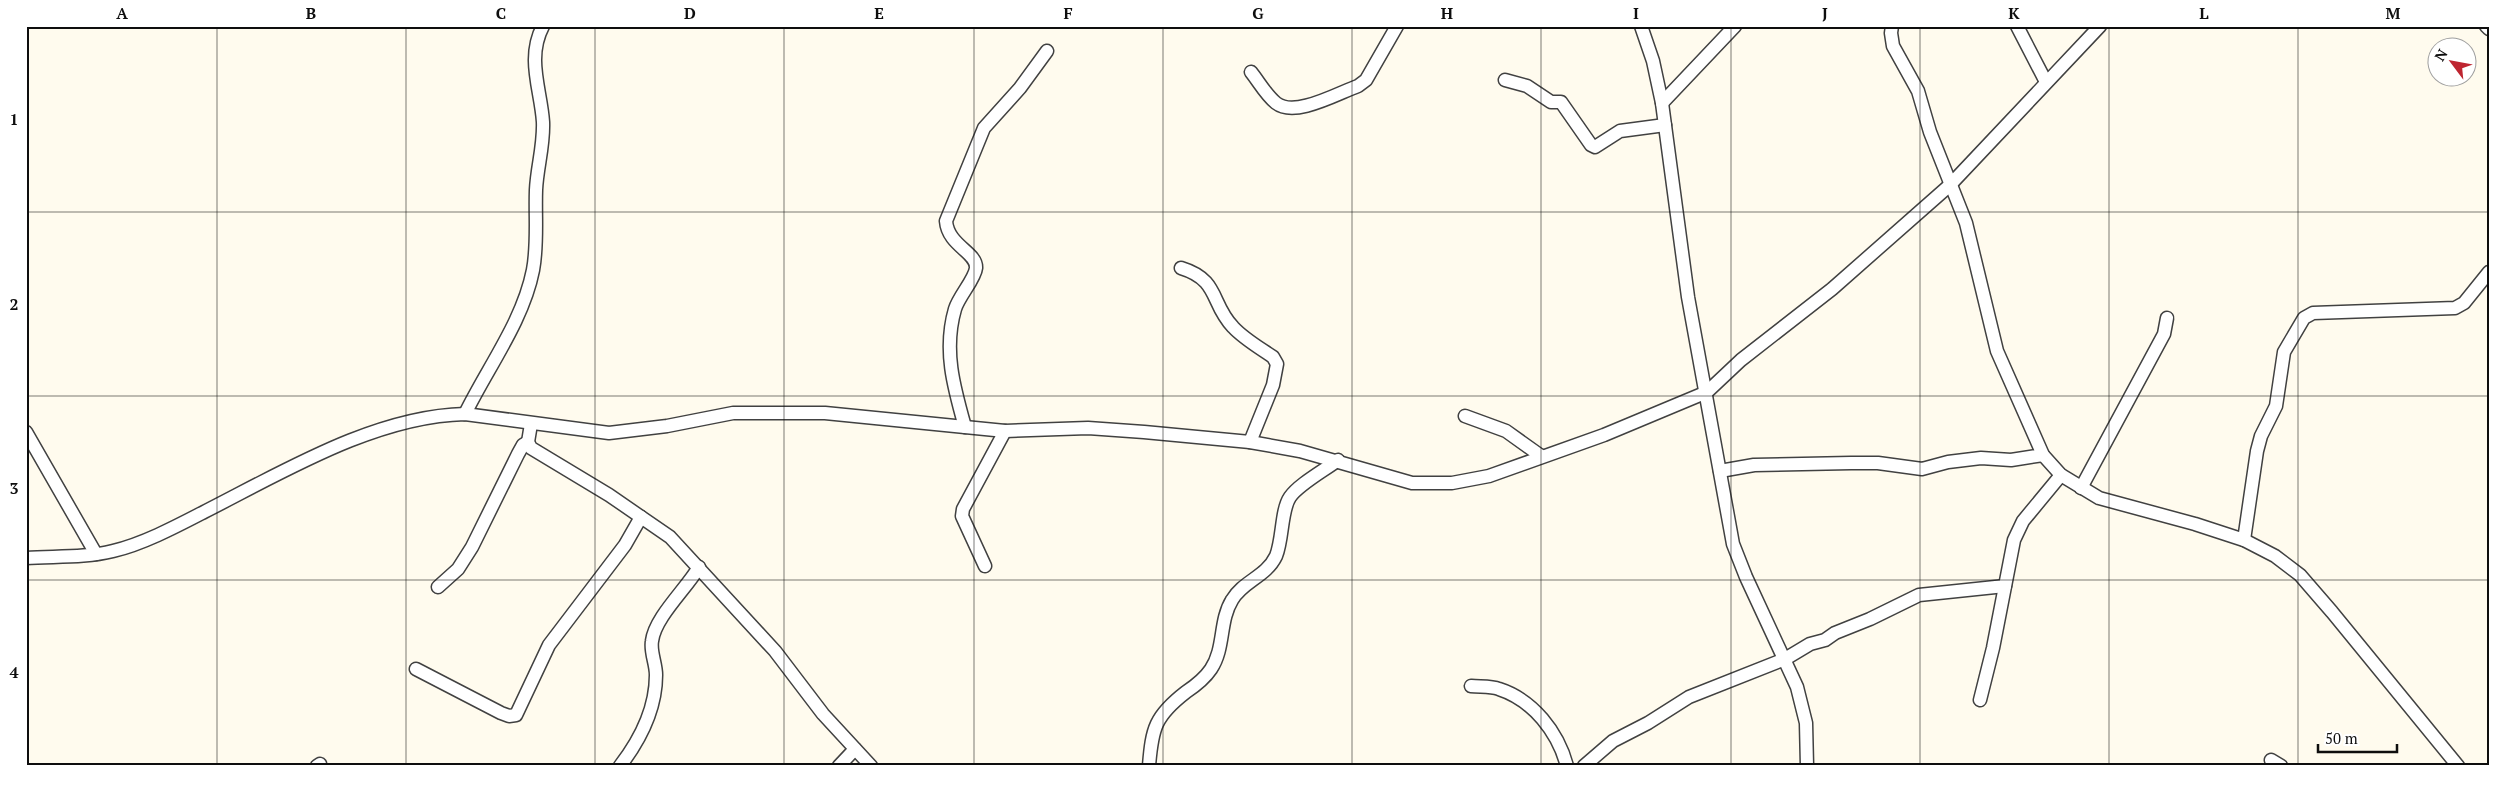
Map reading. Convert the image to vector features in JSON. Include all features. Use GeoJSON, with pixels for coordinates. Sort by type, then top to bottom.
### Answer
{"type":"FeatureCollection","features":[{"type":"Feature","properties":{"kind":"street"},"geometry":{"type":"LineString","coordinates":[[465,414],[511,328],[533,270],[536,187],[542,156],[543,124],[534,65],[536,45],[543,26]]}},
{"type":"Feature","properties":{"kind":"street"},"geometry":{"type":"LineString","coordinates":[[1251,72],[1275,102],[1290,109],[1300,108],[1358,86],[1366,80],[1397,26]]}},
{"type":"Feature","properties":{"kind":"street"},"geometry":{"type":"LineString","coordinates":[[1641,26],[1653,61],[1662,103],[1688,297],[1734,544],[1746,577],[1796,686],[1806,723],[1807,766]]}},
{"type":"Feature","properties":{"kind":"street"},"geometry":{"type":"LineString","coordinates":[[1662,103],[1735,26]]}},
{"type":"Feature","properties":{"kind":"street"},"geometry":{"type":"LineString","coordinates":[[1892,26],[1890,33],[1893,46],[1918,91],[1930,132],[1966,223],[1997,352],[2043,454],[2062,475],[2099,498],[2196,524],[2244,540],[2275,556],[2300,575],[2372,659],[2454,764]]}},
{"type":"Feature","properties":{"kind":"street"},"geometry":{"type":"LineString","coordinates":[[2017,26],[2046,82]]}},
{"type":"Feature","properties":{"kind":"street"},"geometry":{"type":"LineString","coordinates":[[26,558],[96,554],[114,551],[180,524],[272,476],[340,445],[391,428],[446,414],[465,414],[609,433],[667,426],[733,413],[825,413],[1005,431],[1088,428],[1250,442],[1338,460],[1412,483],[1452,483],[1489,476],[1604,435],[1707,392],[1741,360],[1886,244],[1950,184],[2100,26]]}},
{"type":"Feature","properties":{"kind":"street"},"geometry":{"type":"LineString","coordinates":[[965,427],[951,376],[950,349],[955,309],[976,267],[974,259],[948,234],[946,221],[984,128],[1020,88],[1046,51]]}},
{"type":"Feature","properties":{"kind":"street"},"geometry":{"type":"LineString","coordinates":[[1505,80],[1527,86],[1551,102],[1561,102],[1591,145],[1595,147],[1620,131],[1665,125]]}},
{"type":"Feature","properties":{"kind":"street"},"geometry":{"type":"LineString","coordinates":[[1181,268],[1198,273],[1205,280],[1231,325],[1273,357],[1277,364],[1273,385],[1250,442]]}},
{"type":"Feature","properties":{"kind":"street"},"geometry":{"type":"LineString","coordinates":[[2244,540],[2261,436],[2276,406],[2284,352],[2304,318],[2314,313],[2455,308],[2464,303],[2489,272]]}},
{"type":"Feature","properties":{"kind":"street"},"geometry":{"type":"LineString","coordinates":[[2081,488],[2164,334],[2167,318]]}},
{"type":"Feature","properties":{"kind":"street"},"geometry":{"type":"LineString","coordinates":[[1465,416],[1506,431],[1541,456]]}},
{"type":"Feature","properties":{"kind":"street"},"geometry":{"type":"LineString","coordinates":[[438,587],[458,569],[472,547],[518,454],[523,445],[528,442],[531,424]]}},
{"type":"Feature","properties":{"kind":"street"},"geometry":{"type":"LineString","coordinates":[[985,566],[962,516],[963,509],[1005,431]]}},
{"type":"Feature","properties":{"kind":"street"},"geometry":{"type":"LineString","coordinates":[[26,432],[96,554]]}},
{"type":"Feature","properties":{"kind":"street"},"geometry":{"type":"LineString","coordinates":[[528,442],[540,455],[590,483],[670,538],[699,567],[775,651],[822,714],[871,766]]}},
{"type":"Feature","properties":{"kind":"street"},"geometry":{"type":"LineString","coordinates":[[1720,471],[1754,466],[1851,463],[1878,463],[1922,469],[1948,462],[1981,458],[2011,460],[2043,454]]}},
{"type":"Feature","properties":{"kind":"street"},"geometry":{"type":"LineString","coordinates":[[1149,766],[1151,737],[1155,726],[1171,704],[1196,685],[1211,669],[1220,649],[1225,617],[1231,602],[1239,590],[1268,570],[1278,546],[1289,498],[1338,460]]}},
{"type":"Feature","properties":{"kind":"street"},"geometry":{"type":"LineString","coordinates":[[1980,700],[1993,648],[2014,540],[2023,521],[2062,475]]}},
{"type":"Feature","properties":{"kind":"street"},"geometry":{"type":"LineString","coordinates":[[416,669],[476,698],[501,714],[516,715],[549,645],[625,545],[641,517]]}},
{"type":"Feature","properties":{"kind":"street"},"geometry":{"type":"LineString","coordinates":[[620,766],[636,742],[647,719],[654,696],[656,673],[652,640],[656,626],[689,584],[699,567]]}},
{"type":"Feature","properties":{"kind":"street"},"geometry":{"type":"LineString","coordinates":[[1584,766],[1613,740],[1648,723],[1689,697],[1785,659],[1810,644],[1825,640],[1835,633],[1870,619],[1919,595],[2005,586]]}},
{"type":"Feature","properties":{"kind":"street"},"geometry":{"type":"LineString","coordinates":[[1472,686],[1498,689],[1516,697],[1544,719],[1563,751],[1567,766]]}},
{"type":"Feature","properties":{"kind":"street"},"geometry":{"type":"LineString","coordinates":[[839,766],[855,749]]}}]}
